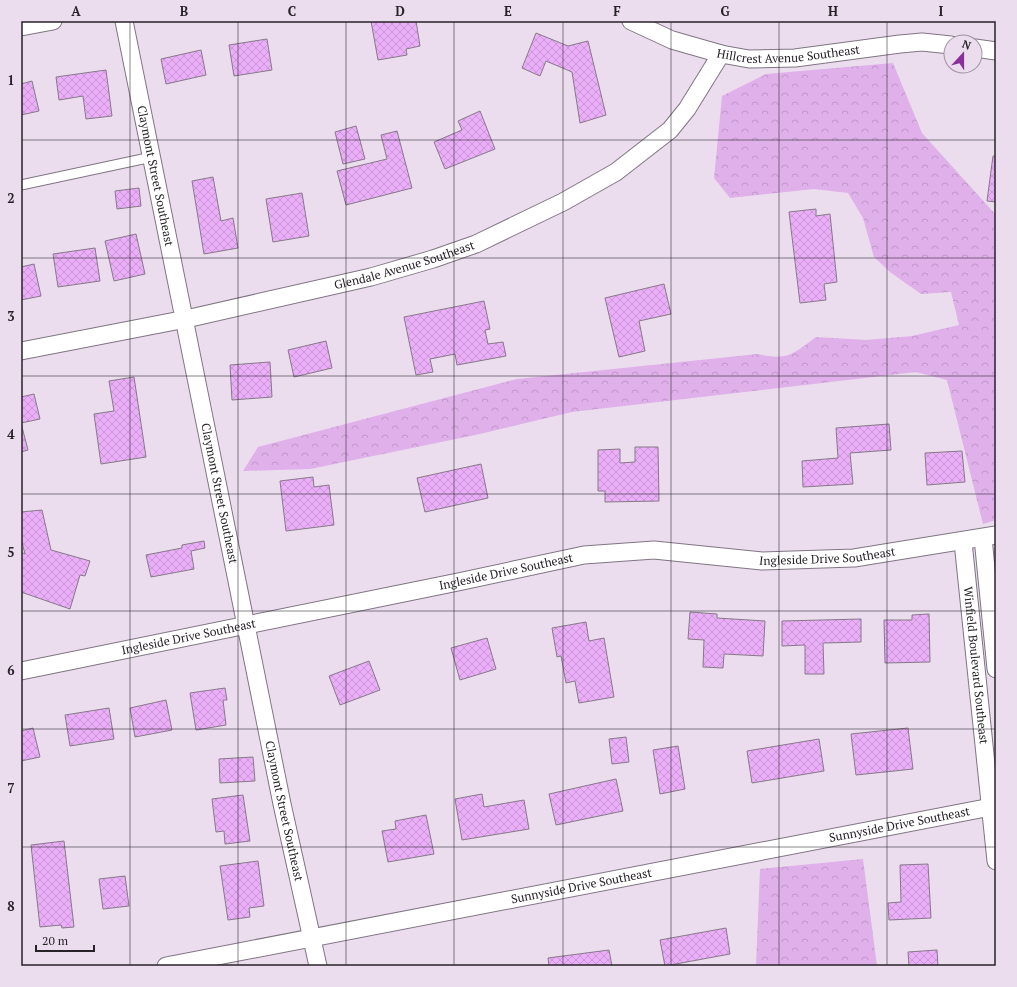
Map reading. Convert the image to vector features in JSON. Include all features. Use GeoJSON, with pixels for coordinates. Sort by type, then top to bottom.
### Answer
{"type":"FeatureCollection","features":[{"type":"Feature","properties":{"kind":"street"},"geometry":{"type":"LineString","coordinates":[[21,27],[53,21]]}},
{"type":"Feature","properties":{"kind":"street","name":"Claymont Street Southeast"},"geometry":{"type":"LineString","coordinates":[[124,21],[186,319],[282,804],[318,966]]}},
{"type":"Feature","properties":{"kind":"street","name":"Hillcrest Avenue Southeast"},"geometry":{"type":"LineString","coordinates":[[631,21],[672,40],[721,54],[749,59],[796,58],[922,42],[943,44]]}},
{"type":"Feature","properties":{"kind":"street"},"geometry":{"type":"LineString","coordinates":[[983,49],[996,51]]}},
{"type":"Feature","properties":{"kind":"street","name":"Glendale Avenue Southeast"},"geometry":{"type":"LineString","coordinates":[[21,350],[186,319],[371,277],[433,259],[476,244],[563,202],[616,172],[670,130],[687,109],[721,54]]}},
{"type":"Feature","properties":{"kind":"street","name":"Ingleside Drive Southeast"},"geometry":{"type":"LineString","coordinates":[[21,671],[584,555],[654,550],[762,561],[846,559],[963,542],[989,536]]}},
{"type":"Feature","properties":{"kind":"street","name":"Winfield Boulevard Southeast"},"geometry":{"type":"LineString","coordinates":[[989,536],[983,638],[996,861]]}},
{"type":"Feature","properties":{"kind":"street","name":"Winfield Boulevard Southeast"},"geometry":{"type":"LineString","coordinates":[[963,542],[983,638],[996,669]]}},
{"type":"Feature","properties":{"kind":"street","name":"Sunnyside Drive Southeast"},"geometry":{"type":"LineString","coordinates":[[166,966],[993,807]]}},
{"type":"Feature","properties":{"kind":"lane"},"geometry":{"type":"LineString","coordinates":[[21,185],[152,157]]}},
{"type":"Feature","properties":{"kind":"green space"},"geometry":{"type":"Polygon","coordinates":[[[893,63],[922,133],[996,215],[996,520],[983,524],[947,380],[916,372],[572,412],[480,434],[310,469],[243,471],[258,447],[517,379],[758,354],[776,357],[795,352],[816,337],[866,340],[912,336],[959,325],[951,292],[921,294],[890,272],[874,257],[863,218],[848,193],[814,189],[730,198],[714,178],[722,96],[766,74],[893,63]]]}},
{"type":"Feature","properties":{"kind":"green space"},"geometry":{"type":"Polygon","coordinates":[[[863,859],[877,966],[756,966],[760,869],[863,859]]]}},
{"type":"Feature","properties":{"kind":"building"},"geometry":{"type":"Polygon","coordinates":[[[371,21],[416,21],[420,46],[406,49],[407,55],[378,60],[371,21]]]}},
{"type":"Feature","properties":{"kind":"building"},"geometry":{"type":"Polygon","coordinates":[[[536,33],[568,46],[588,41],[606,115],[580,123],[572,72],[546,61],[540,76],[522,68],[536,33]]]}},
{"type":"Feature","properties":{"kind":"building"},"geometry":{"type":"Polygon","coordinates":[[[267,39],[272,70],[234,76],[229,45],[267,39]]]}},
{"type":"Feature","properties":{"kind":"building"},"geometry":{"type":"Polygon","coordinates":[[[201,50],[206,75],[166,84],[161,59],[201,50]]]}},
{"type":"Feature","properties":{"kind":"building"},"geometry":{"type":"Polygon","coordinates":[[[106,70],[112,116],[86,119],[83,96],[59,100],[56,77],[106,70]]]}},
{"type":"Feature","properties":{"kind":"building"},"geometry":{"type":"Polygon","coordinates":[[[32,81],[39,111],[21,115],[21,84],[32,81]]]}},
{"type":"Feature","properties":{"kind":"building"},"geometry":{"type":"Polygon","coordinates":[[[480,111],[495,149],[445,169],[434,142],[462,130],[458,121],[480,111]]]}},
{"type":"Feature","properties":{"kind":"building"},"geometry":{"type":"Polygon","coordinates":[[[356,126],[365,159],[343,164],[335,132],[356,126]]]}},
{"type":"Feature","properties":{"kind":"building"},"geometry":{"type":"Polygon","coordinates":[[[397,131],[412,188],[346,205],[337,171],[387,159],[381,135],[397,131]]]}},
{"type":"Feature","properties":{"kind":"building"},"geometry":{"type":"Polygon","coordinates":[[[993,156],[996,156],[996,202],[987,201],[993,156]]]}},
{"type":"Feature","properties":{"kind":"building"},"geometry":{"type":"Polygon","coordinates":[[[213,177],[221,221],[233,218],[238,248],[204,254],[192,181],[213,177]]]}},
{"type":"Feature","properties":{"kind":"building"},"geometry":{"type":"Polygon","coordinates":[[[139,188],[141,206],[117,209],[115,191],[139,188]]]}},
{"type":"Feature","properties":{"kind":"building"},"geometry":{"type":"Polygon","coordinates":[[[302,193],[309,236],[273,242],[266,199],[302,193]]]}},
{"type":"Feature","properties":{"kind":"building"},"geometry":{"type":"Polygon","coordinates":[[[816,209],[816,216],[830,214],[837,282],[824,284],[826,300],[800,303],[789,212],[816,209]]]}},
{"type":"Feature","properties":{"kind":"building"},"geometry":{"type":"Polygon","coordinates":[[[136,234],[145,274],[114,281],[105,241],[136,234]]]}},
{"type":"Feature","properties":{"kind":"building"},"geometry":{"type":"Polygon","coordinates":[[[95,248],[100,281],[58,287],[53,254],[95,248]]]}},
{"type":"Feature","properties":{"kind":"building"},"geometry":{"type":"Polygon","coordinates":[[[34,264],[41,296],[21,300],[21,267],[34,264]]]}},
{"type":"Feature","properties":{"kind":"building"},"geometry":{"type":"Polygon","coordinates":[[[664,284],[671,314],[639,321],[645,351],[619,357],[605,298],[664,284]]]}},
{"type":"Feature","properties":{"kind":"building"},"geometry":{"type":"Polygon","coordinates":[[[484,301],[490,329],[485,330],[488,344],[503,342],[506,356],[457,365],[455,354],[430,359],[433,372],[416,375],[404,317],[484,301]]]}},
{"type":"Feature","properties":{"kind":"building"},"geometry":{"type":"Polygon","coordinates":[[[326,341],[332,368],[294,377],[288,350],[326,341]]]}},
{"type":"Feature","properties":{"kind":"building"},"geometry":{"type":"Polygon","coordinates":[[[270,362],[272,397],[232,400],[230,365],[270,362]]]}},
{"type":"Feature","properties":{"kind":"building"},"geometry":{"type":"Polygon","coordinates":[[[134,377],[146,457],[101,464],[94,414],[114,411],[109,381],[134,377]]]}},
{"type":"Feature","properties":{"kind":"building"},"geometry":{"type":"Polygon","coordinates":[[[34,394],[40,419],[21,423],[21,397],[34,394]]]}},
{"type":"Feature","properties":{"kind":"building"},"geometry":{"type":"Polygon","coordinates":[[[21,423],[28,450],[21,452],[21,423]]]}},
{"type":"Feature","properties":{"kind":"building"},"geometry":{"type":"Polygon","coordinates":[[[889,424],[891,450],[850,453],[853,484],[803,487],[802,461],[838,458],[836,428],[889,424]]]}},
{"type":"Feature","properties":{"kind":"building"},"geometry":{"type":"Polygon","coordinates":[[[635,447],[658,447],[659,501],[605,502],[605,491],[598,491],[598,450],[620,449],[620,463],[635,462],[635,447]]]}},
{"type":"Feature","properties":{"kind":"building"},"geometry":{"type":"Polygon","coordinates":[[[962,451],[965,482],[927,485],[925,453],[962,451]]]}},
{"type":"Feature","properties":{"kind":"building"},"geometry":{"type":"Polygon","coordinates":[[[481,464],[488,498],[425,512],[417,478],[481,464]]]}},
{"type":"Feature","properties":{"kind":"building"},"geometry":{"type":"Polygon","coordinates":[[[313,477],[314,487],[329,485],[334,525],[286,531],[280,481],[313,477]]]}},
{"type":"Feature","properties":{"kind":"building"},"geometry":{"type":"Polygon","coordinates":[[[42,510],[51,550],[90,561],[85,576],[80,575],[70,609],[21,592],[21,552],[25,554],[21,539],[21,512],[42,510]]]}},
{"type":"Feature","properties":{"kind":"building"},"geometry":{"type":"Polygon","coordinates":[[[204,541],[205,548],[191,551],[194,569],[151,577],[146,555],[182,548],[182,545],[204,541]]]}},
{"type":"Feature","properties":{"kind":"building"},"geometry":{"type":"Polygon","coordinates":[[[690,612],[717,614],[717,618],[765,621],[763,656],[724,654],[723,668],[703,667],[704,640],[688,639],[690,612]]]}},
{"type":"Feature","properties":{"kind":"building"},"geometry":{"type":"Polygon","coordinates":[[[929,614],[930,662],[885,663],[884,620],[912,620],[912,615],[929,614]]]}},
{"type":"Feature","properties":{"kind":"building"},"geometry":{"type":"Polygon","coordinates":[[[861,619],[861,642],[823,643],[824,674],[805,674],[805,645],[782,646],[782,621],[861,619]]]}},
{"type":"Feature","properties":{"kind":"building"},"geometry":{"type":"Polygon","coordinates":[[[586,622],[589,641],[604,638],[614,697],[579,703],[575,681],[566,683],[561,656],[557,657],[552,628],[586,622]]]}},
{"type":"Feature","properties":{"kind":"building"},"geometry":{"type":"Polygon","coordinates":[[[487,638],[496,669],[460,680],[451,648],[487,638]]]}},
{"type":"Feature","properties":{"kind":"building"},"geometry":{"type":"Polygon","coordinates":[[[369,661],[380,690],[340,705],[329,676],[369,661]]]}},
{"type":"Feature","properties":{"kind":"building"},"geometry":{"type":"Polygon","coordinates":[[[225,688],[227,700],[223,700],[226,725],[196,730],[190,693],[225,688]]]}},
{"type":"Feature","properties":{"kind":"building"},"geometry":{"type":"Polygon","coordinates":[[[166,700],[172,730],[135,737],[130,708],[166,700]]]}},
{"type":"Feature","properties":{"kind":"building"},"geometry":{"type":"Polygon","coordinates":[[[109,708],[114,739],[70,746],[65,715],[109,708]]]}},
{"type":"Feature","properties":{"kind":"building"},"geometry":{"type":"Polygon","coordinates":[[[33,728],[40,757],[21,761],[21,731],[33,728]]]}},
{"type":"Feature","properties":{"kind":"building"},"geometry":{"type":"Polygon","coordinates":[[[908,728],[913,769],[856,775],[851,734],[908,728]]]}},
{"type":"Feature","properties":{"kind":"building"},"geometry":{"type":"Polygon","coordinates":[[[626,737],[629,762],[612,764],[609,739],[626,737]]]}},
{"type":"Feature","properties":{"kind":"building"},"geometry":{"type":"Polygon","coordinates":[[[819,739],[824,771],[752,783],[747,751],[819,739]]]}},
{"type":"Feature","properties":{"kind":"building"},"geometry":{"type":"Polygon","coordinates":[[[678,746],[685,789],[660,794],[653,750],[678,746]]]}},
{"type":"Feature","properties":{"kind":"building"},"geometry":{"type":"Polygon","coordinates":[[[253,757],[255,781],[220,783],[219,759],[253,757]]]}},
{"type":"Feature","properties":{"kind":"building"},"geometry":{"type":"Polygon","coordinates":[[[616,779],[623,811],[556,825],[549,794],[616,779]]]}},
{"type":"Feature","properties":{"kind":"building"},"geometry":{"type":"Polygon","coordinates":[[[482,794],[484,807],[524,800],[529,829],[462,840],[455,799],[482,794]]]}},
{"type":"Feature","properties":{"kind":"building"},"geometry":{"type":"Polygon","coordinates":[[[243,795],[250,841],[225,844],[224,831],[216,832],[212,799],[243,795]]]}},
{"type":"Feature","properties":{"kind":"building"},"geometry":{"type":"Polygon","coordinates":[[[426,815],[434,854],[388,862],[382,831],[396,829],[395,821],[426,815]]]}},
{"type":"Feature","properties":{"kind":"building"},"geometry":{"type":"Polygon","coordinates":[[[64,841],[74,927],[62,928],[61,925],[40,927],[31,845],[64,841]]]}},
{"type":"Feature","properties":{"kind":"building"},"geometry":{"type":"Polygon","coordinates":[[[258,861],[264,906],[249,908],[250,917],[228,920],[220,866],[258,861]]]}},
{"type":"Feature","properties":{"kind":"building"},"geometry":{"type":"Polygon","coordinates":[[[928,864],[931,918],[889,920],[888,903],[901,902],[900,865],[928,864]]]}},
{"type":"Feature","properties":{"kind":"building"},"geometry":{"type":"Polygon","coordinates":[[[125,876],[129,906],[103,909],[99,879],[125,876]]]}},
{"type":"Feature","properties":{"kind":"building"},"geometry":{"type":"Polygon","coordinates":[[[726,928],[730,954],[665,966],[660,940],[726,928]]]}},
{"type":"Feature","properties":{"kind":"building"},"geometry":{"type":"Polygon","coordinates":[[[609,950],[612,966],[549,966],[548,958],[609,950]]]}},
{"type":"Feature","properties":{"kind":"building"},"geometry":{"type":"Polygon","coordinates":[[[937,950],[938,966],[909,966],[908,952],[937,950]]]}}]}
